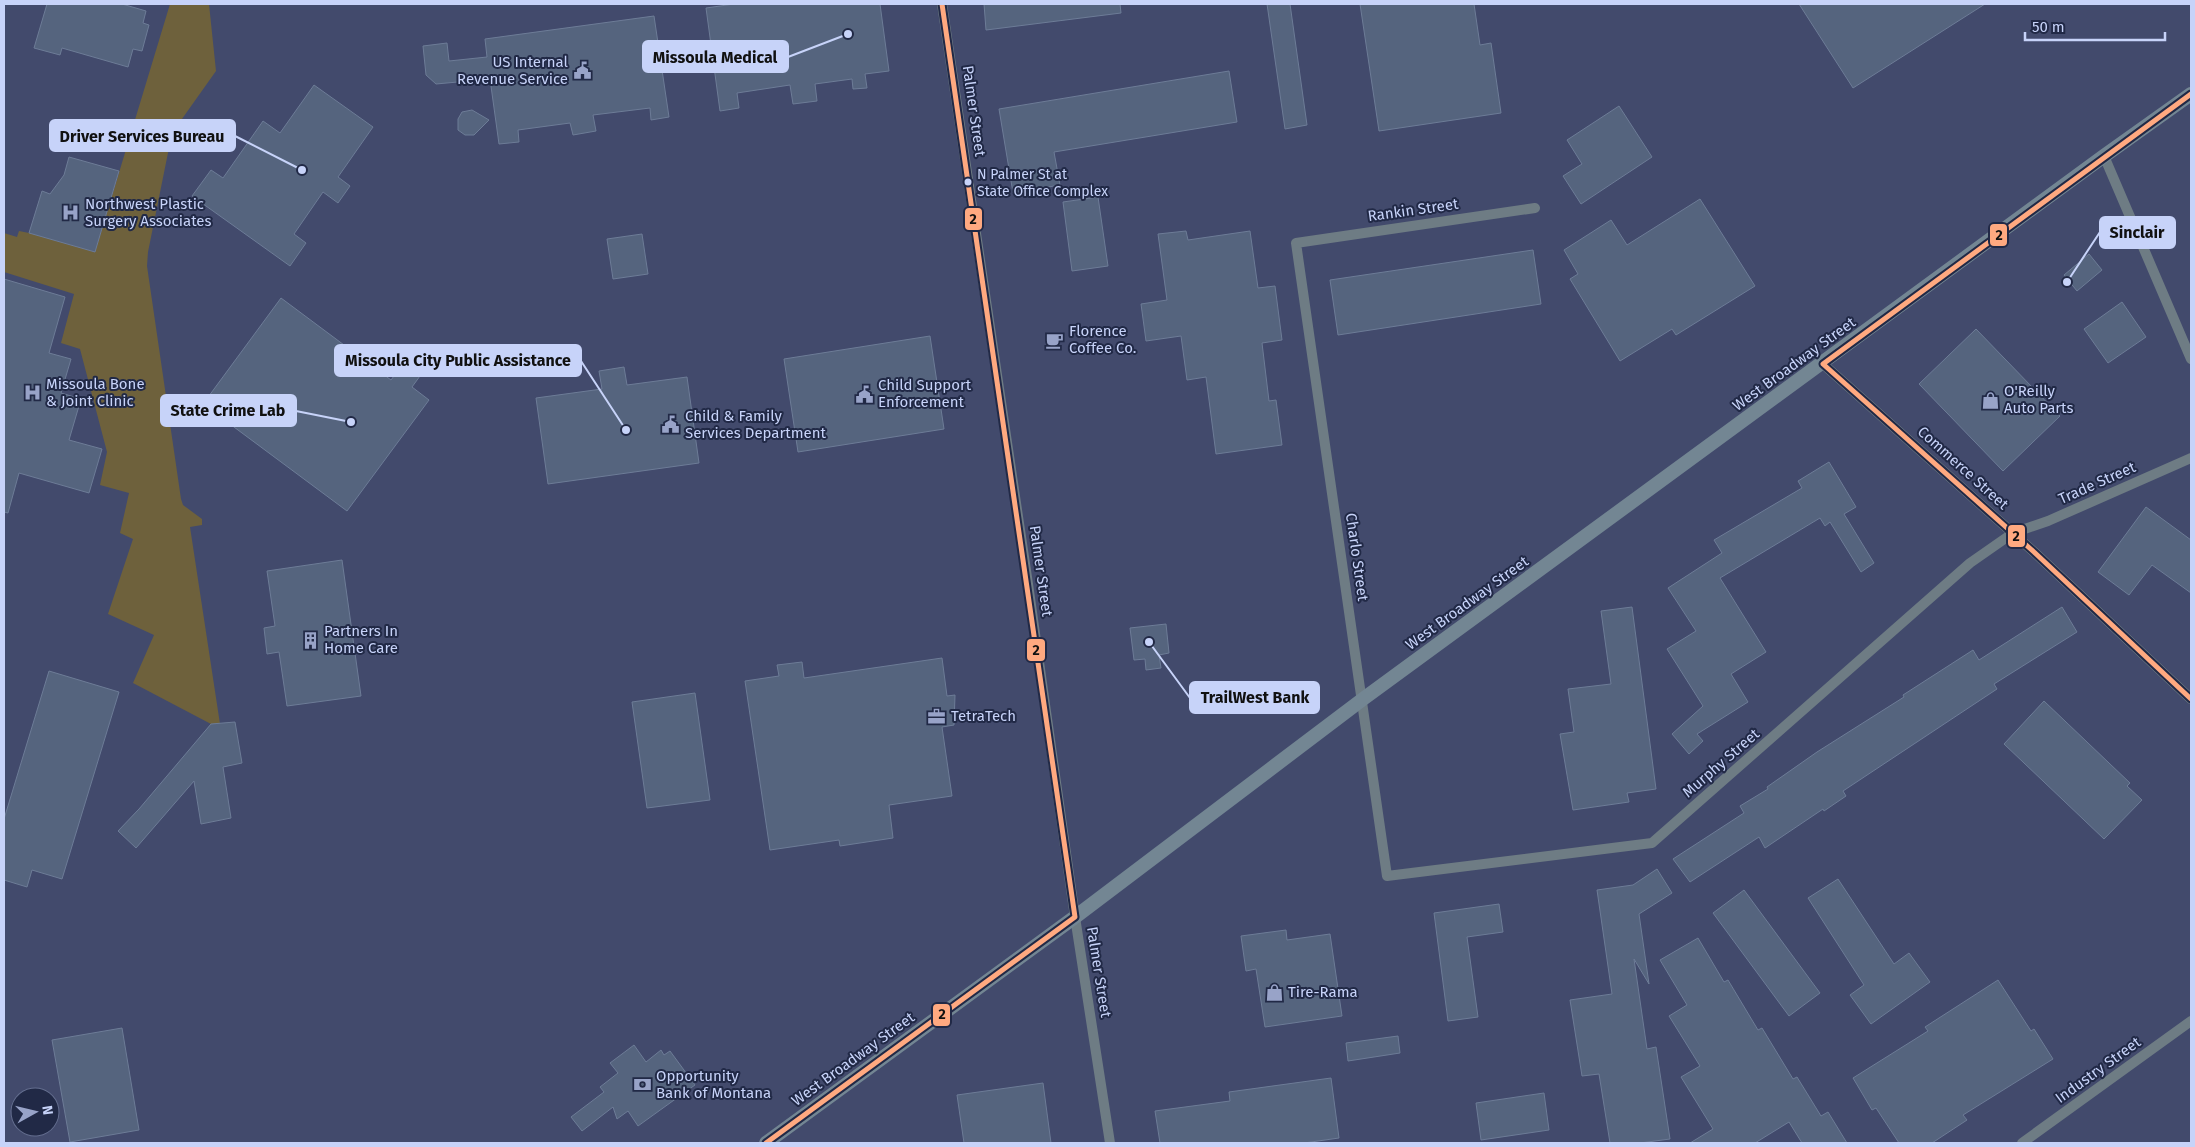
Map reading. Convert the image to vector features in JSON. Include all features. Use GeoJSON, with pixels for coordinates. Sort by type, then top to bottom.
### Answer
{"type":"FeatureCollection","features":[{"type":"Feature","properties":{"kind":"main road","name":"West Broadway Street"},"geometry":{"type":"LineString","coordinates":[[767,1143],[1075,917],[1363,699],[2191,94]]}},
{"type":"Feature","properties":{"kind":"street","name":"Palmer Street"},"geometry":{"type":"LineString","coordinates":[[942,4],[1027,575],[1075,917],[1110,1143]]}},
{"type":"Feature","properties":{"kind":"street"},"geometry":{"type":"LineString","coordinates":[[2104,156],[2191,359]]}},
{"type":"Feature","properties":{"kind":"street","name":"Rankin Street"},"geometry":{"type":"LineString","coordinates":[[1296,243],[1535,208]]}},
{"type":"Feature","properties":{"kind":"street","name":"Charlo Street"},"geometry":{"type":"LineString","coordinates":[[1296,243],[1387,876]]}},
{"type":"Feature","properties":{"kind":"street","name":"Commerce Street"},"geometry":{"type":"LineString","coordinates":[[1822,364],[2013,534],[2191,699]]}},
{"type":"Feature","properties":{"kind":"street","name":"Trade Street"},"geometry":{"type":"LineString","coordinates":[[2013,534],[2048,521],[2191,458]]}},
{"type":"Feature","properties":{"kind":"street","name":"Murphy Street"},"geometry":{"type":"LineString","coordinates":[[1387,876],[1652,843],[1970,563],[2013,534]]}},
{"type":"Feature","properties":{"kind":"street","name":"Industry Street"},"geometry":{"type":"LineString","coordinates":[[2022,1143],[2191,1021]]}},
{"type":"Feature","properties":{"kind":"shaded area"},"geometry":{"type":"Polygon","coordinates":[[[170,4],[209,4],[216,71],[172,133],[148,252],[147,266],[181,499],[183,505],[202,519],[202,525],[190,527],[220,724],[211,724],[133,683],[154,635],[108,614],[133,539],[120,533],[129,493],[100,485],[107,452],[80,349],[61,343],[74,294],[4,272],[4,233],[17,237],[19,231],[29,233],[95,252],[170,4]]]}},
{"type":"Feature","properties":{"kind":"building"},"geometry":{"type":"Polygon","coordinates":[[[47,4],[122,4],[146,11],[143,23],[149,25],[142,51],[133,49],[128,67],[62,48],[60,55],[34,48],[47,4]]]}},
{"type":"Feature","properties":{"kind":"building"},"geometry":{"type":"Polygon","coordinates":[[[734,4],[880,4],[889,71],[865,74],[867,88],[853,89],[852,79],[815,84],[817,101],[793,104],[790,85],[737,93],[739,108],[720,111],[706,8],[734,4]]]}},
{"type":"Feature","properties":{"kind":"building"},"geometry":{"type":"Polygon","coordinates":[[[984,4],[1120,4],[1121,13],[986,30],[984,4]]]}},
{"type":"Feature","properties":{"kind":"building"},"geometry":{"type":"Polygon","coordinates":[[[1267,4],[1290,4],[1307,125],[1285,129],[1267,4]]]}},
{"type":"Feature","properties":{"kind":"building"},"geometry":{"type":"Polygon","coordinates":[[[1360,4],[1474,4],[1480,45],[1491,43],[1501,113],[1379,131],[1360,4]]]}},
{"type":"Feature","properties":{"kind":"building"},"geometry":{"type":"Polygon","coordinates":[[[1799,4],[1985,4],[1853,88],[1799,4]]]}},
{"type":"Feature","properties":{"kind":"building"},"geometry":{"type":"Polygon","coordinates":[[[654,16],[669,117],[651,120],[650,108],[593,115],[596,131],[573,135],[570,123],[518,130],[519,142],[499,144],[490,79],[436,84],[426,75],[423,46],[447,43],[449,61],[487,57],[485,39],[654,16]]]}},
{"type":"Feature","properties":{"kind":"building"},"geometry":{"type":"Polygon","coordinates":[[[1229,71],[1237,122],[1054,152],[1060,185],[1013,193],[999,109],[1229,71]]]}},
{"type":"Feature","properties":{"kind":"building"},"geometry":{"type":"Polygon","coordinates":[[[314,85],[373,127],[338,177],[350,186],[338,203],[323,192],[294,234],[306,243],[290,266],[192,196],[211,170],[223,178],[263,121],[280,133],[314,85]]]}},
{"type":"Feature","properties":{"kind":"building"},"geometry":{"type":"Polygon","coordinates":[[[1619,106],[1652,157],[1581,204],[1563,176],[1582,164],[1567,140],[1619,106]]]}},
{"type":"Feature","properties":{"kind":"building"},"geometry":{"type":"Polygon","coordinates":[[[472,110],[489,120],[474,135],[465,135],[458,130],[458,119],[462,112],[472,110]]]}},
{"type":"Feature","properties":{"kind":"building","name":"Northwest Plastic Surgery Associates"},"geometry":{"type":"Polygon","coordinates":[[[69,157],[119,171],[95,252],[29,233],[42,191],[50,194],[64,175],[69,157]]]}},
{"type":"Feature","properties":{"kind":"building"},"geometry":{"type":"Polygon","coordinates":[[[1098,197],[1108,266],[1072,271],[1063,202],[1098,197]]]}},
{"type":"Feature","properties":{"kind":"building"},"geometry":{"type":"Polygon","coordinates":[[[1700,199],[1755,286],[1676,335],[1672,329],[1620,361],[1570,279],[1578,274],[1564,250],[1611,220],[1627,245],[1700,199]]]}},
{"type":"Feature","properties":{"kind":"building"},"geometry":{"type":"Polygon","coordinates":[[[1186,231],[1188,240],[1250,231],[1258,288],[1275,286],[1282,340],[1262,343],[1269,401],[1276,400],[1282,445],[1216,454],[1206,377],[1187,380],[1181,336],[1146,341],[1141,304],[1167,300],[1158,234],[1186,231]]]}},
{"type":"Feature","properties":{"kind":"building"},"geometry":{"type":"Polygon","coordinates":[[[642,234],[648,274],[613,279],[607,239],[642,234]]]}},
{"type":"Feature","properties":{"kind":"building"},"geometry":{"type":"Polygon","coordinates":[[[1533,250],[1541,304],[1338,335],[1330,280],[1533,250]]]}},
{"type":"Feature","properties":{"kind":"building"},"geometry":{"type":"Polygon","coordinates":[[[2089,254],[2102,270],[2077,291],[2064,275],[2089,254]]]}},
{"type":"Feature","properties":{"kind":"building","name":"Missoula Bone & Joint Clinic"},"geometry":{"type":"Polygon","coordinates":[[[4,279],[65,297],[49,353],[71,359],[61,393],[81,399],[69,440],[102,449],[89,493],[19,473],[8,513],[4,512],[4,279]]]}},
{"type":"Feature","properties":{"kind":"building"},"geometry":{"type":"Polygon","coordinates":[[[281,298],[391,380],[403,364],[420,376],[412,387],[429,400],[347,511],[203,404],[281,298]]]}},
{"type":"Feature","properties":{"kind":"building"},"geometry":{"type":"Polygon","coordinates":[[[2122,302],[2146,337],[2108,363],[2084,329],[2122,302]]]}},
{"type":"Feature","properties":{"kind":"building","name":"O'Reilly Auto Parts"},"geometry":{"type":"Polygon","coordinates":[[[1976,329],[2060,416],[2003,471],[1919,384],[1976,329]]]}},
{"type":"Feature","properties":{"kind":"building"},"geometry":{"type":"Polygon","coordinates":[[[930,336],[944,429],[798,452],[784,359],[930,336]]]}},
{"type":"Feature","properties":{"kind":"building"},"geometry":{"type":"Polygon","coordinates":[[[624,367],[627,385],[687,377],[699,463],[548,484],[536,398],[602,389],[599,371],[624,367]]]}},
{"type":"Feature","properties":{"kind":"building"},"geometry":{"type":"Polygon","coordinates":[[[1829,462],[1856,507],[1844,514],[1874,563],[1861,572],[1830,522],[1825,526],[1820,518],[1720,578],[1766,652],[1731,674],[1748,702],[1697,734],[1703,741],[1689,754],[1672,734],[1703,706],[1667,649],[1696,631],[1668,588],[1722,553],[1714,540],[1802,488],[1798,481],[1829,462]]]}},
{"type":"Feature","properties":{"kind":"building"},"geometry":{"type":"Polygon","coordinates":[[[2146,507],[2191,540],[2191,593],[2152,565],[2129,595],[2098,572],[2146,507]]]}},
{"type":"Feature","properties":{"kind":"building","name":"Partners In Home Care"},"geometry":{"type":"Polygon","coordinates":[[[342,560],[361,696],[287,706],[279,652],[267,654],[264,628],[275,626],[267,571],[342,560]]]}},
{"type":"Feature","properties":{"kind":"building"},"geometry":{"type":"Polygon","coordinates":[[[1632,607],[1656,789],[1627,793],[1629,802],[1573,810],[1560,734],[1574,732],[1568,689],[1611,684],[1601,611],[1632,607]]]}},
{"type":"Feature","properties":{"kind":"building"},"geometry":{"type":"Polygon","coordinates":[[[2062,607],[2077,632],[1994,684],[1997,689],[1843,791],[1846,796],[1824,811],[1823,809],[1765,848],[1759,837],[1690,882],[1673,859],[1744,813],[1740,806],[1768,789],[1767,787],[1817,752],[1904,697],[1903,695],[1973,650],[1979,660],[2062,607]]]}},
{"type":"Feature","properties":{"kind":"building"},"geometry":{"type":"Polygon","coordinates":[[[1166,624],[1169,653],[1159,655],[1161,668],[1146,670],[1145,659],[1134,660],[1130,628],[1166,624]]]}},
{"type":"Feature","properties":{"kind":"building"},"geometry":{"type":"Polygon","coordinates":[[[942,658],[947,696],[955,695],[954,725],[942,727],[952,796],[889,805],[893,838],[840,846],[839,840],[770,850],[745,681],[779,676],[777,665],[802,662],[804,678],[942,658]]]}},
{"type":"Feature","properties":{"kind":"building"},"geometry":{"type":"Polygon","coordinates":[[[49,671],[119,692],[62,879],[32,870],[27,887],[4,880],[4,819],[49,671]]]}},
{"type":"Feature","properties":{"kind":"building"},"geometry":{"type":"Polygon","coordinates":[[[695,693],[710,800],[647,808],[632,702],[695,693]]]}},
{"type":"Feature","properties":{"kind":"building"},"geometry":{"type":"Polygon","coordinates":[[[2044,701],[2130,783],[2127,786],[2142,800],[2104,839],[2004,744],[2044,701]]]}},
{"type":"Feature","properties":{"kind":"building"},"geometry":{"type":"Polygon","coordinates":[[[235,722],[242,763],[223,767],[231,818],[201,824],[194,781],[136,848],[118,831],[211,724],[235,722]]]}},
{"type":"Feature","properties":{"kind":"building"},"geometry":{"type":"Polygon","coordinates":[[[1657,869],[1672,893],[1639,914],[1649,984],[1634,959],[1647,1049],[1656,1047],[1670,1139],[1640,1143],[1610,1143],[1599,1074],[1582,1076],[1570,1000],[1612,994],[1597,890],[1633,885],[1657,869]]]}},
{"type":"Feature","properties":{"kind":"building"},"geometry":{"type":"Polygon","coordinates":[[[1838,879],[1894,964],[1909,953],[1930,982],[1871,1024],[1850,995],[1864,985],[1808,898],[1838,879]]]}},
{"type":"Feature","properties":{"kind":"building"},"geometry":{"type":"Polygon","coordinates":[[[1744,890],[1820,993],[1789,1016],[1713,913],[1744,890]]]}},
{"type":"Feature","properties":{"kind":"building"},"geometry":{"type":"Polygon","coordinates":[[[1499,904],[1503,932],[1467,937],[1478,1017],[1448,1021],[1434,913],[1499,904]]]}},
{"type":"Feature","properties":{"kind":"building"},"geometry":{"type":"Polygon","coordinates":[[[1286,930],[1287,940],[1330,934],[1342,1016],[1265,1027],[1256,969],[1246,971],[1241,936],[1286,930]]]}},
{"type":"Feature","properties":{"kind":"building"},"geometry":{"type":"Polygon","coordinates":[[[1698,938],[1724,982],[1728,980],[1758,1030],[1762,1028],[1793,1079],[1797,1077],[1821,1116],[1828,1112],[1847,1143],[1802,1143],[1789,1122],[1755,1143],[1690,1143],[1713,1129],[1681,1077],[1700,1066],[1669,1016],[1687,1005],[1660,960],[1698,938]]]}},
{"type":"Feature","properties":{"kind":"building"},"geometry":{"type":"Polygon","coordinates":[[[1998,980],[2031,1031],[2034,1029],[2053,1059],[1963,1115],[1967,1120],[1932,1143],[1899,1143],[1876,1108],[1872,1110],[1853,1078],[1928,1031],[1925,1027],[1998,980]]]}},
{"type":"Feature","properties":{"kind":"building"},"geometry":{"type":"Polygon","coordinates":[[[122,1028],[139,1130],[70,1142],[52,1040],[122,1028]]]}},
{"type":"Feature","properties":{"kind":"building"},"geometry":{"type":"Polygon","coordinates":[[[1398,1036],[1400,1053],[1348,1061],[1346,1043],[1398,1036]]]}},
{"type":"Feature","properties":{"kind":"building"},"geometry":{"type":"Polygon","coordinates":[[[634,1045],[646,1062],[661,1050],[664,1055],[670,1051],[695,1085],[638,1126],[628,1111],[617,1119],[613,1107],[582,1131],[571,1117],[604,1092],[600,1087],[618,1073],[610,1063],[634,1045]]]}},
{"type":"Feature","properties":{"kind":"building"},"geometry":{"type":"Polygon","coordinates":[[[1331,1078],[1339,1138],[1304,1143],[1160,1143],[1155,1111],[1230,1101],[1229,1092],[1331,1078]]]}},
{"type":"Feature","properties":{"kind":"building"},"geometry":{"type":"Polygon","coordinates":[[[1043,1083],[1051,1143],[964,1143],[957,1095],[1043,1083]]]}},
{"type":"Feature","properties":{"kind":"building"},"geometry":{"type":"Polygon","coordinates":[[[1544,1093],[1549,1130],[1481,1140],[1476,1103],[1544,1093]]]}},
{"type":"Feature","properties":{"kind":"transit line","name":"2"},"geometry":{"type":"LineString","coordinates":[[766,1143],[1075,917],[942,4]]}},
{"type":"Feature","properties":{"kind":"transit line","name":"2"},"geometry":{"type":"LineString","coordinates":[[2191,94],[1823,364],[2034,552],[2191,699]]}},
{"type":"Feature","properties":{"kind":"place","name":"Missoula Medical"},"geometry":{"type":"Point","coordinates":[848,34]}},
{"type":"Feature","properties":{"kind":"place","name":"US Internal Revenue Service"},"geometry":{"type":"Point","coordinates":[582,71]}},
{"type":"Feature","properties":{"kind":"place","name":"Driver Services Bureau"},"geometry":{"type":"Point","coordinates":[302,170]}},
{"type":"Feature","properties":{"kind":"place","name":"N Palmer St at State Office Complex"},"geometry":{"type":"Point","coordinates":[968,182]}},
{"type":"Feature","properties":{"kind":"place","name":"Northwest Plastic Surgery Associates"},"geometry":{"type":"Point","coordinates":[71,213]}},
{"type":"Feature","properties":{"kind":"place","name":"Sinclair"},"geometry":{"type":"Point","coordinates":[2067,282]}},
{"type":"Feature","properties":{"kind":"place","name":"Florence Coffee Co."},"geometry":{"type":"Point","coordinates":[1055,340]}},
{"type":"Feature","properties":{"kind":"place","name":"Missoula Bone & Joint Clinic"},"geometry":{"type":"Point","coordinates":[32,393]}},
{"type":"Feature","properties":{"kind":"place","name":"Child Support Enforcement"},"geometry":{"type":"Point","coordinates":[864,394]}},
{"type":"Feature","properties":{"kind":"place","name":"O'Reilly Auto Parts"},"geometry":{"type":"Point","coordinates":[1990,400]}},
{"type":"Feature","properties":{"kind":"place","name":"State Crime Lab"},"geometry":{"type":"Point","coordinates":[351,422]}},
{"type":"Feature","properties":{"kind":"place","name":"Child & Family Services Department"},"geometry":{"type":"Point","coordinates":[671,425]}},
{"type":"Feature","properties":{"kind":"place","name":"Missoula City Public Assistance"},"geometry":{"type":"Point","coordinates":[626,430]}},
{"type":"Feature","properties":{"kind":"place","name":"Partners In Home Care"},"geometry":{"type":"Point","coordinates":[310,640]}},
{"type":"Feature","properties":{"kind":"place","name":"TrailWest Bank"},"geometry":{"type":"Point","coordinates":[1149,642]}},
{"type":"Feature","properties":{"kind":"place","name":"TetraTech"},"geometry":{"type":"Point","coordinates":[937,716]}},
{"type":"Feature","properties":{"kind":"place","name":"Tire-Rama"},"geometry":{"type":"Point","coordinates":[1274,992]}},
{"type":"Feature","properties":{"kind":"place","name":"Opportunity Bank of Montana"},"geometry":{"type":"Point","coordinates":[642,1085]}}]}
